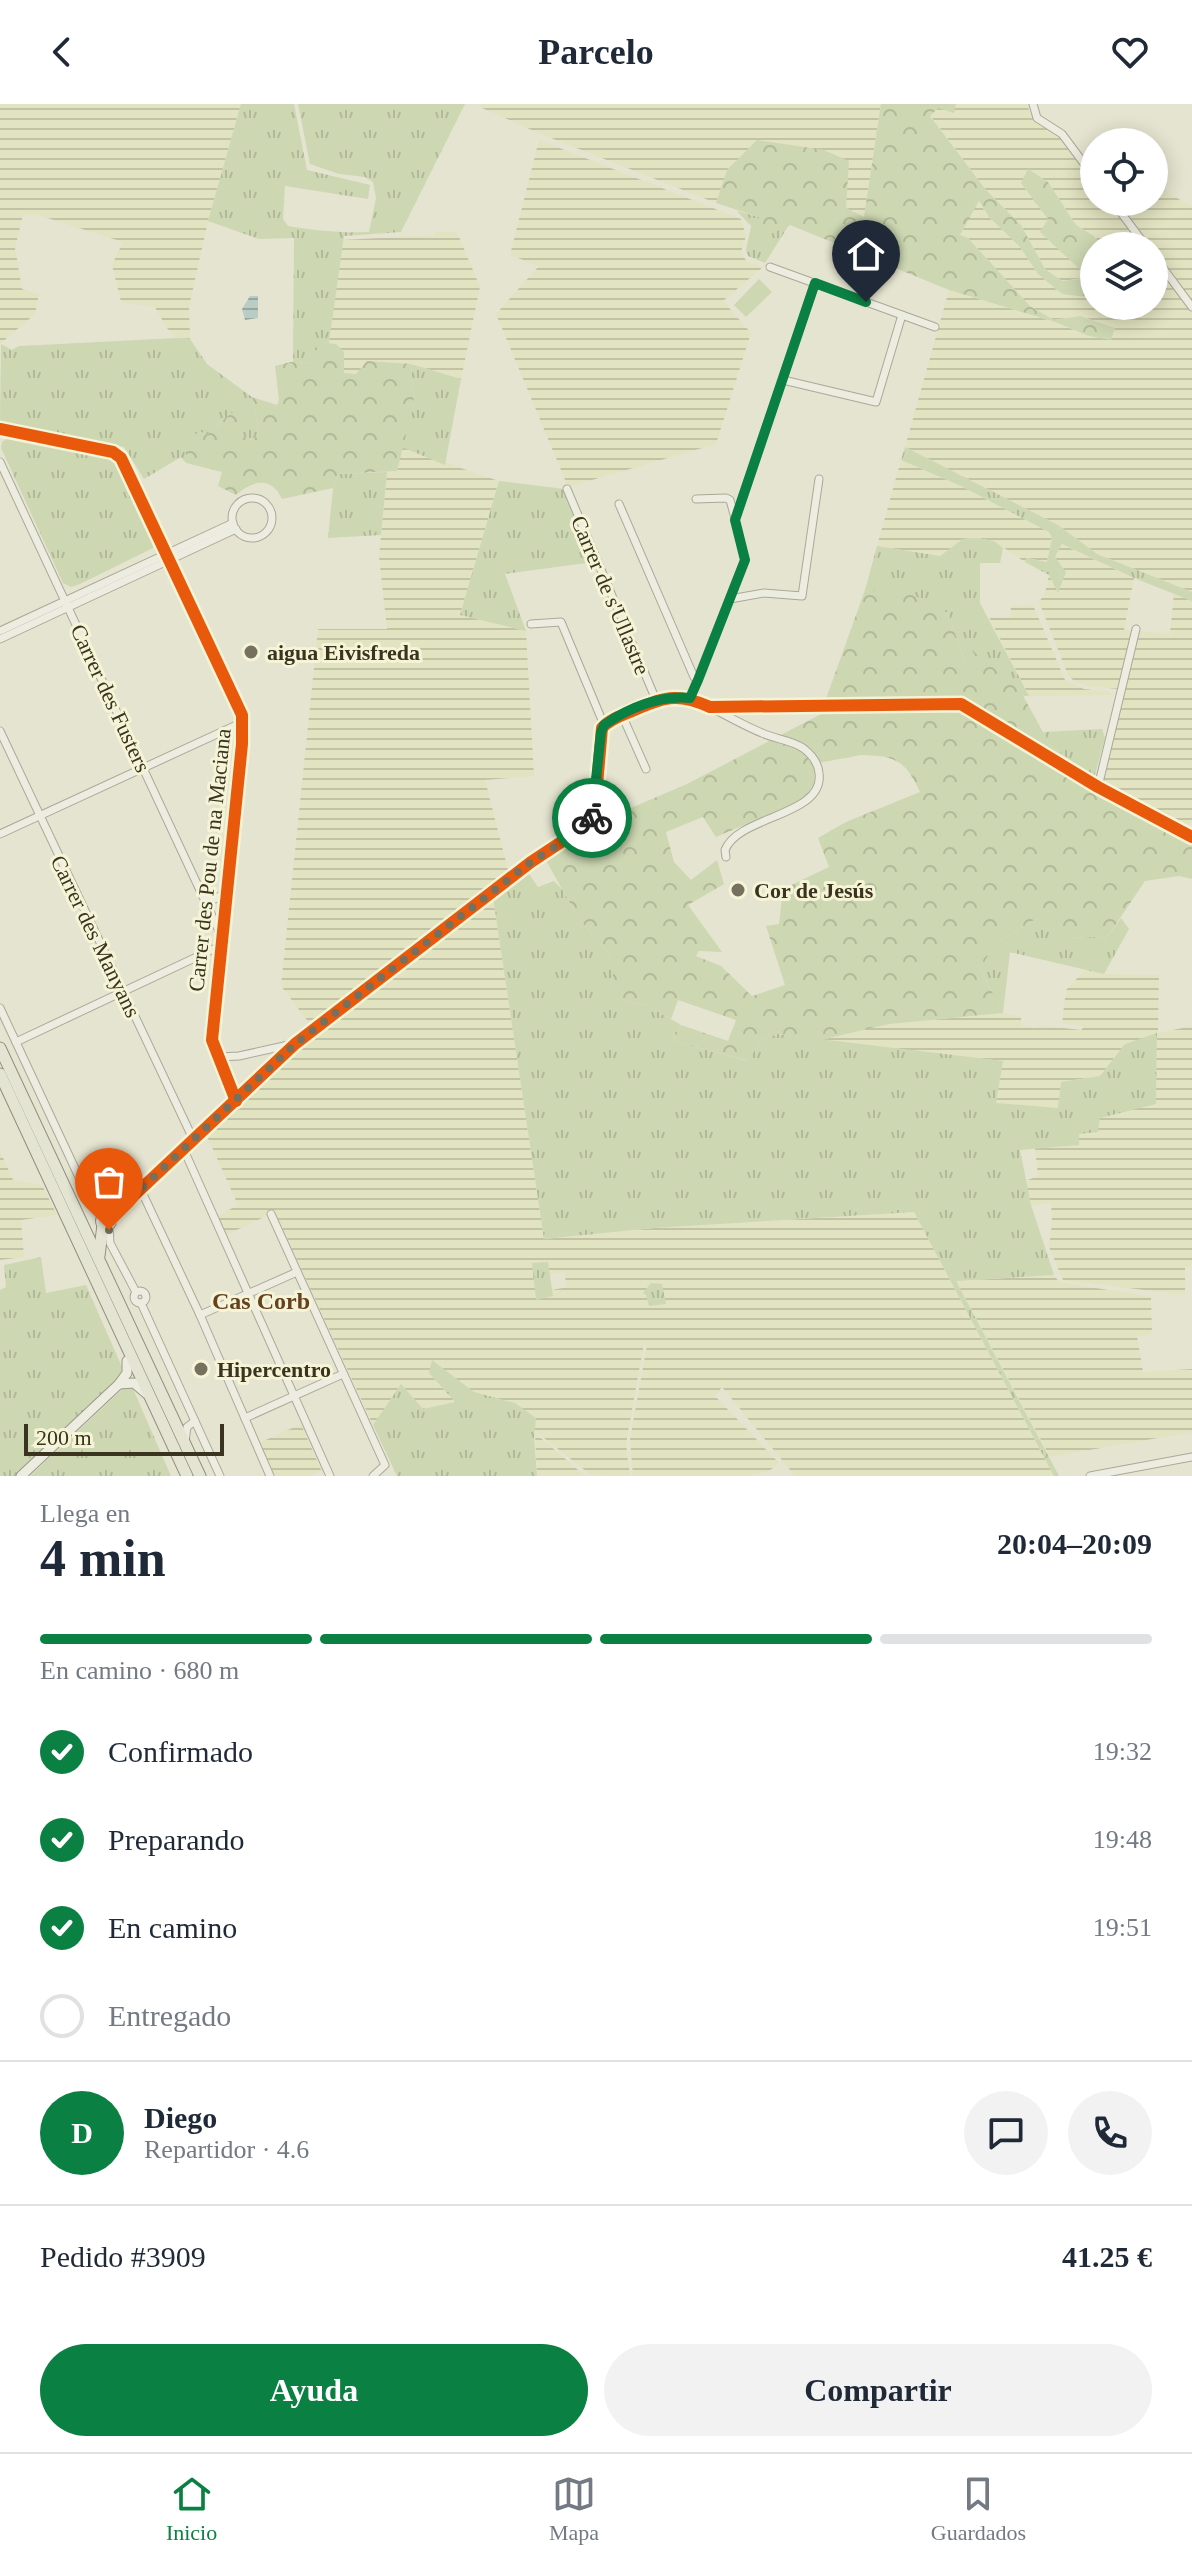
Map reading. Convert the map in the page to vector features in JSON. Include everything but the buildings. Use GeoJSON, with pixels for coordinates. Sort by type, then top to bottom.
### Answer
{"type":"FeatureCollection","features":[{"type":"Feature","properties":{"kind":"main road"},"geometry":{"type":"LineString","coordinates":[[0,1048],[200,1476]]}},
{"type":"Feature","properties":{"kind":"main road"},"geometry":{"type":"LineString","coordinates":[[0,1074],[187,1476]]}},
{"type":"Feature","properties":{"kind":"main road"},"geometry":{"type":"LineString","coordinates":[[77,1213],[92,1221],[105,1221],[99,1260]]}},
{"type":"Feature","properties":{"kind":"street"},"geometry":{"type":"LineString","coordinates":[[1033,104],[1037,118],[1062,134],[1080,158]]}},
{"type":"Feature","properties":{"kind":"street"},"geometry":{"type":"LineString","coordinates":[[770,267],[935,327]]}},
{"type":"Feature","properties":{"kind":"street"},"geometry":{"type":"LineString","coordinates":[[1168,275],[1192,307]]}},
{"type":"Feature","properties":{"kind":"street"},"geometry":{"type":"LineString","coordinates":[[735,520],[815,283]]}},
{"type":"Feature","properties":{"kind":"street"},"geometry":{"type":"LineString","coordinates":[[783,380],[876,402],[902,315]]}},
{"type":"Feature","properties":{"kind":"street","name":"Carrer des Pou de na Maciana"},"geometry":{"type":"LineString","coordinates":[[0,429],[118,455],[243,722],[212,1040],[236,1101]]}},
{"type":"Feature","properties":{"kind":"street","name":"Carrer des Fusters"},"geometry":{"type":"LineString","coordinates":[[0,462],[221,935]]}},
{"type":"Feature","properties":{"kind":"street"},"geometry":{"type":"LineString","coordinates":[[730,599],[764,593],[802,596],[819,479]]}},
{"type":"Feature","properties":{"kind":"street","name":"Carrer de s'Ullastre"},"geometry":{"type":"LineString","coordinates":[[567,489],[656,700]]}},
{"type":"Feature","properties":{"kind":"street"},"geometry":{"type":"LineString","coordinates":[[690,698],[745,560],[730,500],[696,499]]}},
{"type":"Feature","properties":{"kind":"street"},"geometry":{"type":"LineString","coordinates":[[243,500],[263,501],[271,512],[271,524],[264,534],[246,537],[234,526],[234,509],[243,500]]}},
{"type":"Feature","properties":{"kind":"street"},"geometry":{"type":"LineString","coordinates":[[619,504],[694,677],[698,680]]}},
{"type":"Feature","properties":{"kind":"street"},"geometry":{"type":"LineString","coordinates":[[0,631],[67,604],[234,526]]}},
{"type":"Feature","properties":{"kind":"street"},"geometry":{"type":"LineString","coordinates":[[0,639],[67,604]]}},
{"type":"Feature","properties":{"kind":"street"},"geometry":{"type":"LineString","coordinates":[[531,624],[561,622],[604,725]]}},
{"type":"Feature","properties":{"kind":"street"},"geometry":{"type":"LineString","coordinates":[[1098,787],[1136,629]]}},
{"type":"Feature","properties":{"kind":"street"},"geometry":{"type":"LineString","coordinates":[[105,1221],[295,1044],[531,862],[587,825],[595,808],[604,725],[656,700],[690,698],[760,732],[800,746],[812,755],[820,776],[817,790],[806,801],[733,836],[725,850],[726,857]]}},
{"type":"Feature","properties":{"kind":"street"},"geometry":{"type":"LineString","coordinates":[[710,707],[961,704],[1098,787],[1192,837]]}},
{"type":"Feature","properties":{"kind":"street"},"geometry":{"type":"LineString","coordinates":[[622,715],[646,769]]}},
{"type":"Feature","properties":{"kind":"street"},"geometry":{"type":"LineString","coordinates":[[0,834],[243,722]]}},
{"type":"Feature","properties":{"kind":"street","name":"Carrer des Manyans"},"geometry":{"type":"LineString","coordinates":[[0,731],[194,1141]]}},
{"type":"Feature","properties":{"kind":"street"},"geometry":{"type":"LineString","coordinates":[[205,898],[215,899],[226,892]]}},
{"type":"Feature","properties":{"kind":"street"},"geometry":{"type":"LineString","coordinates":[[16,1042],[220,946]]}},
{"type":"Feature","properties":{"kind":"street"},"geometry":{"type":"LineString","coordinates":[[0,1008],[92,1205],[105,1221],[110,1243],[136,1292],[135,1301],[141,1303],[220,1476]]}},
{"type":"Feature","properties":{"kind":"street"},"geometry":{"type":"LineString","coordinates":[[217,1057],[239,1056],[295,1044]]}},
{"type":"Feature","properties":{"kind":"street"},"geometry":{"type":"LineString","coordinates":[[184,1150],[330,1476]]}},
{"type":"Feature","properties":{"kind":"street"},"geometry":{"type":"LineString","coordinates":[[141,1190],[270,1476]]}},
{"type":"Feature","properties":{"kind":"street"},"geometry":{"type":"LineString","coordinates":[[271,1214],[385,1465],[373,1476]]}},
{"type":"Feature","properties":{"kind":"street"},"geometry":{"type":"LineString","coordinates":[[200,1315],[297,1272]]}},
{"type":"Feature","properties":{"kind":"street"},"geometry":{"type":"LineString","coordinates":[[21,1476],[127,1373],[127,1361],[109,1308]]}},
{"type":"Feature","properties":{"kind":"street"},"geometry":{"type":"LineString","coordinates":[[245,1418],[343,1374]]}},
{"type":"Feature","properties":{"kind":"street"},"geometry":{"type":"LineString","coordinates":[[119,1384],[134,1383],[151,1398]]}},
{"type":"Feature","properties":{"kind":"street"},"geometry":{"type":"LineString","coordinates":[[185,1443],[187,1427],[195,1421]]}},
{"type":"Feature","properties":{"kind":"street"},"geometry":{"type":"LineString","coordinates":[[1090,1476],[1192,1457]]}},
{"type":"Feature","properties":{"kind":"green space"},"geometry":{"type":"Polygon","coordinates":[[[0,104],[241,104],[208,221],[189,307],[190,339],[177,338],[166,327],[155,307],[121,302],[112,265],[123,242],[38,215],[23,215],[15,248],[22,289],[39,294],[35,314],[0,344],[0,104]]]}},
{"type":"Feature","properties":{"kind":"green space"},"geometry":{"type":"Polygon","coordinates":[[[241,104],[294,104],[307,170],[370,185],[368,199],[285,186],[283,219],[288,226],[369,232],[376,198],[373,182],[365,177],[339,174],[310,164],[298,104],[465,104],[401,232],[344,236],[329,343],[321,342],[311,363],[293,362],[294,238],[259,239],[208,221],[241,104]]]}},
{"type":"Feature","properties":{"kind":"green space"},"geometry":{"type":"Polygon","coordinates":[[[480,104],[881,104],[864,218],[846,208],[727,170],[716,203],[541,134],[482,108],[480,104]]]}},
{"type":"Feature","properties":{"kind":"green space"},"geometry":{"type":"Polygon","coordinates":[[[881,104],[956,104],[954,113],[938,108],[930,116],[986,190],[1021,225],[1045,269],[1062,281],[1080,279],[1080,296],[1062,294],[1038,274],[1020,247],[989,217],[979,201],[960,235],[968,238],[1030,306],[1054,320],[1080,316],[1080,320],[1092,320],[1115,328],[1111,340],[1089,336],[1055,322],[949,290],[790,225],[769,235],[758,221],[759,217],[716,203],[727,170],[757,140],[824,150],[849,161],[846,208],[864,217],[881,104]]]}},
{"type":"Feature","properties":{"kind":"green space"},"geometry":{"type":"Polygon","coordinates":[[[1027,104],[1031,116],[1059,136],[1080,164],[1080,216],[1120,216],[1132,232],[1087,232],[1076,225],[1048,182],[1021,183],[1048,219],[1040,232],[1080,268],[1080,278],[1062,281],[1045,269],[1021,225],[986,190],[930,115],[938,108],[1027,104]]]}},
{"type":"Feature","properties":{"kind":"green space"},"geometry":{"type":"Polygon","coordinates":[[[539,140],[741,219],[746,236],[741,252],[747,262],[763,267],[723,301],[751,333],[716,444],[568,487],[496,314],[539,266],[510,255],[539,140]]]}},
{"type":"Feature","properties":{"kind":"green space"},"geometry":{"type":"Polygon","coordinates":[[[1028,169],[1048,182],[1076,225],[1087,232],[1080,232],[1080,270],[1040,232],[1048,219],[1021,183],[1028,169]]]}},
{"type":"Feature","properties":{"kind":"green space"},"geometry":{"type":"Polygon","coordinates":[[[1168,192],[1192,207],[1192,302],[1168,270],[1168,232],[1138,232],[1126,216],[1168,216],[1168,192]]]}},
{"type":"Feature","properties":{"kind":"green space"},"geometry":{"type":"Polygon","coordinates":[[[978,201],[989,217],[1020,247],[1038,274],[1062,294],[1080,296],[1080,316],[1054,320],[1030,306],[968,238],[960,235],[978,201]]]}},
{"type":"Feature","properties":{"kind":"green space"},"geometry":{"type":"Polygon","coordinates":[[[737,211],[789,225],[765,263],[748,256],[746,250],[751,226],[737,211]]]}},
{"type":"Feature","properties":{"kind":"green space"},"geometry":{"type":"Polygon","coordinates":[[[435,232],[457,232],[480,287],[461,379],[411,364],[356,374],[343,373],[336,344],[329,343],[342,240],[434,235],[435,232]]]}},
{"type":"Feature","properties":{"kind":"green space"},"geometry":{"type":"Polygon","coordinates":[[[759,279],[772,292],[746,317],[734,305],[759,279]]]}},
{"type":"Feature","properties":{"kind":"green space"},"geometry":{"type":"Polygon","coordinates":[[[1168,280],[1192,312],[1192,592],[1097,554],[1058,525],[905,447],[949,290],[1055,322],[1089,336],[1115,328],[1092,320],[1168,320],[1168,280]]]}},
{"type":"Feature","properties":{"kind":"green space"},"geometry":{"type":"Polygon","coordinates":[[[190,339],[207,364],[252,397],[259,433],[252,440],[239,433],[231,413],[207,435],[186,441],[186,463],[181,457],[144,479],[124,447],[0,422],[1,344],[12,350],[19,346],[190,339]]]}},
{"type":"Feature","properties":{"kind":"green space"},"geometry":{"type":"Polygon","coordinates":[[[321,342],[336,344],[344,352],[344,373],[356,374],[367,361],[411,364],[414,403],[397,471],[339,474],[333,488],[282,499],[278,491],[267,483],[248,486],[236,495],[218,486],[222,472],[186,463],[186,441],[200,431],[207,435],[231,413],[238,412],[239,433],[252,440],[259,433],[252,397],[277,405],[275,366],[291,362],[311,363],[311,352],[321,342]]]}},
{"type":"Feature","properties":{"kind":"green space"},"geometry":{"type":"Polygon","coordinates":[[[411,364],[461,379],[445,465],[402,447],[414,403],[411,364]]]}},
{"type":"Feature","properties":{"kind":"green space"},"geometry":{"type":"Polygon","coordinates":[[[8,438],[112,458],[154,541],[153,548],[80,584],[71,587],[63,583],[1,448],[2,442],[8,438]]]}},
{"type":"Feature","properties":{"kind":"green space"},"geometry":{"type":"Polygon","coordinates":[[[403,444],[499,481],[460,615],[526,631],[534,776],[485,780],[509,874],[310,1024],[281,986],[318,629],[387,629],[379,557],[387,472],[397,471],[403,444]]]}},
{"type":"Feature","properties":{"kind":"green space"},"geometry":{"type":"Polygon","coordinates":[[[905,447],[1058,525],[1097,554],[1192,592],[1192,601],[1062,544],[1055,557],[1066,572],[1058,593],[1049,575],[1025,562],[1026,558],[1047,562],[1052,538],[1049,532],[961,486],[901,460],[905,447]]]}},
{"type":"Feature","properties":{"kind":"green space"},"geometry":{"type":"Polygon","coordinates":[[[901,460],[961,486],[1049,532],[1052,537],[1047,562],[1027,558],[1025,562],[994,541],[977,538],[963,539],[940,556],[877,546],[901,460]]]}},
{"type":"Feature","properties":{"kind":"green space"},"geometry":{"type":"Polygon","coordinates":[[[387,472],[381,535],[328,538],[333,488],[339,474],[387,472]]]}},
{"type":"Feature","properties":{"kind":"green space"},"geometry":{"type":"Polygon","coordinates":[[[499,481],[564,489],[594,562],[505,574],[526,631],[460,615],[499,481]]]}},
{"type":"Feature","properties":{"kind":"green space"},"geometry":{"type":"Polygon","coordinates":[[[963,539],[994,541],[1003,548],[1000,563],[980,563],[980,603],[1029,696],[1024,696],[973,652],[977,669],[965,662],[948,613],[865,590],[877,546],[940,556],[963,539]]]}},
{"type":"Feature","properties":{"kind":"green space"},"geometry":{"type":"Polygon","coordinates":[[[1061,544],[1134,578],[1124,630],[1131,631],[1118,689],[1088,686],[1075,682],[1068,675],[1039,602],[1045,593],[1049,575],[1058,592],[1055,557],[1061,544]]]}},
{"type":"Feature","properties":{"kind":"green space"},"geometry":{"type":"Polygon","coordinates":[[[865,590],[908,592],[948,613],[965,662],[976,668],[972,650],[1020,690],[1050,745],[1089,776],[1170,815],[1181,837],[1192,843],[1192,879],[1179,876],[1145,881],[1106,939],[1069,938],[1055,915],[1034,920],[995,944],[980,969],[1003,1013],[889,1024],[821,1040],[778,1034],[761,1039],[749,1061],[674,1041],[681,1025],[728,1041],[736,1020],[678,1000],[671,1019],[648,1006],[618,996],[613,985],[613,958],[579,919],[544,857],[603,820],[687,784],[825,712],[827,696],[865,590]],[[861,755],[813,764],[814,784],[802,800],[716,837],[703,817],[666,832],[674,862],[691,880],[717,860],[724,884],[688,905],[722,952],[699,951],[696,956],[721,966],[752,996],[785,985],[766,926],[779,924],[783,889],[829,867],[818,838],[846,822],[920,792],[904,766],[891,759],[861,755]]]}},
{"type":"Feature","properties":{"kind":"green space"},"geometry":{"type":"Polygon","coordinates":[[[1174,593],[1192,601],[1192,819],[1189,825],[1102,782],[1139,631],[1170,634],[1174,593]]]}},
{"type":"Feature","properties":{"kind":"green space"},"geometry":{"type":"Polygon","coordinates":[[[1033,605],[1065,680],[1084,689],[1113,695],[1029,696],[989,617],[1010,618],[1011,606],[1033,605]]]}},
{"type":"Feature","properties":{"kind":"green space"},"geometry":{"type":"Polygon","coordinates":[[[1102,729],[1105,738],[1094,778],[1050,745],[1043,732],[1102,729]]]}},
{"type":"Feature","properties":{"kind":"green space"},"geometry":{"type":"Polygon","coordinates":[[[521,873],[529,874],[538,887],[554,881],[562,889],[579,919],[613,958],[613,985],[623,1000],[648,1006],[681,1025],[674,1041],[748,1061],[761,1039],[778,1034],[1003,1061],[996,1103],[1058,1108],[1061,1082],[1100,1076],[1125,1044],[1157,1033],[1156,1104],[1100,1118],[1098,1132],[1079,1134],[1079,1145],[1020,1150],[1031,1205],[1054,1275],[956,1281],[1059,1476],[1054,1476],[914,1212],[654,1228],[544,1239],[493,897],[521,873]]]}},
{"type":"Feature","properties":{"kind":"green space"},"geometry":{"type":"Polygon","coordinates":[[[493,897],[544,1239],[654,1228],[914,1212],[1054,1476],[795,1476],[722,1387],[715,1396],[778,1462],[777,1466],[745,1476],[633,1476],[630,1439],[647,1345],[644,1343],[626,1444],[630,1476],[591,1475],[535,1431],[515,1403],[474,1393],[432,1361],[430,1373],[456,1402],[423,1409],[401,1384],[373,1425],[275,1212],[226,1235],[217,1216],[238,1205],[207,1136],[299,1047],[493,897]],[[547,1262],[532,1264],[553,1296],[552,1290],[567,1287],[564,1272],[549,1275],[547,1262]]]}},
{"type":"Feature","properties":{"kind":"green space"},"geometry":{"type":"Polygon","coordinates":[[[1055,914],[1069,938],[1106,939],[1121,918],[1129,929],[1104,974],[1010,952],[1003,1013],[980,969],[995,944],[1034,920],[1055,914]]]}},
{"type":"Feature","properties":{"kind":"green space"},"geometry":{"type":"Polygon","coordinates":[[[1085,970],[1104,974],[1159,975],[1158,1033],[1192,1026],[1192,1266],[1185,1267],[1185,1295],[1063,1280],[1049,1247],[1051,1203],[1031,1205],[1025,1181],[1038,1176],[1035,1148],[1078,1145],[1079,1134],[1100,1118],[1125,1044],[1100,1076],[1061,1082],[1059,1108],[995,1103],[1002,1061],[821,1040],[889,1024],[1003,1013],[1021,1016],[1021,1026],[1081,1030],[1085,1026],[1062,1023],[1066,990],[1085,970]]]}},
{"type":"Feature","properties":{"kind":"green space"},"geometry":{"type":"Polygon","coordinates":[[[0,1151],[13,1180],[42,1185],[57,1215],[21,1220],[24,1257],[0,1260],[0,1151]]]}},
{"type":"Feature","properties":{"kind":"green space"},"geometry":{"type":"Polygon","coordinates":[[[41,1257],[46,1293],[86,1285],[125,1374],[21,1476],[0,1476],[0,1290],[6,1287],[4,1265],[41,1257]]]}},
{"type":"Feature","properties":{"kind":"green space"},"geometry":{"type":"Polygon","coordinates":[[[548,1262],[553,1296],[536,1300],[532,1263],[548,1262]]]}},
{"type":"Feature","properties":{"kind":"green space"},"geometry":{"type":"Polygon","coordinates":[[[1054,1275],[1059,1282],[1151,1297],[1152,1334],[1137,1336],[1143,1372],[1192,1369],[1192,1432],[1050,1457],[956,1281],[1054,1275]]]}},
{"type":"Feature","properties":{"kind":"green space"},"geometry":{"type":"Polygon","coordinates":[[[651,1283],[662,1284],[666,1304],[649,1306],[643,1293],[651,1283]]]}},
{"type":"Feature","properties":{"kind":"green space"},"geometry":{"type":"Polygon","coordinates":[[[432,1360],[474,1392],[515,1403],[536,1418],[537,1476],[397,1476],[373,1425],[401,1384],[423,1409],[455,1402],[429,1373],[432,1360]]]}},
{"type":"Feature","properties":{"kind":"green space"},"geometry":{"type":"Polygon","coordinates":[[[130,1382],[171,1476],[30,1476],[130,1382]]]}},
{"type":"Feature","properties":{"kind":"green space"},"geometry":{"type":"Polygon","coordinates":[[[301,1424],[321,1470],[309,1476],[272,1476],[259,1443],[301,1424]]]}},
{"type":"Feature","properties":{"kind":"green space"},"geometry":{"type":"Polygon","coordinates":[[[535,1433],[585,1476],[537,1476],[535,1433]]]}},
{"type":"Feature","properties":{"kind":"shaded area"},"geometry":{"type":"Polygon","coordinates":[[[250,296],[258,296],[258,318],[245,320],[242,309],[250,296]]]}},
{"type":"Feature","properties":{"kind":"cycle path"},"geometry":{"type":"LineString","coordinates":[[0,429],[113,452],[121,458],[242,715],[242,744],[212,1040],[236,1101]]}},
{"type":"Feature","properties":{"kind":"cycle path"},"geometry":{"type":"LineString","coordinates":[[111,1217],[295,1044],[531,862],[587,825],[595,808],[602,728],[615,718],[652,703],[679,698],[710,707],[961,704],[1098,787],[1192,837]]}},
{"type":"Feature","properties":{"kind":"way so far"},"geometry":{"type":"LineString","coordinates":[[109,1230],[111,1217],[295,1044],[531,862],[582,830],[592,818]]}},
{"type":"Feature","properties":{"kind":"place","name":"aigua Eivisfreda"},"geometry":{"type":"Point","coordinates":[251,652]}},
{"type":"Feature","properties":{"kind":"place","name":"Cor de Jesús"},"geometry":{"type":"Point","coordinates":[738,890]}},
{"type":"Feature","properties":{"kind":"place","name":"Hipercentro"},"geometry":{"type":"Point","coordinates":[201,1369]}},
{"type":"Feature","properties":{"kind":"district","name":"Cas Corb"},"geometry":{"type":"Point","coordinates":[261,1301]}},
{"type":"Feature","properties":{"kind":"route"},"geometry":{"type":"LineString","coordinates":[[592,818],[604,725],[656,700],[690,698],[698,680],[745,560],[735,520],[815,283],[866,302]]}}]}
